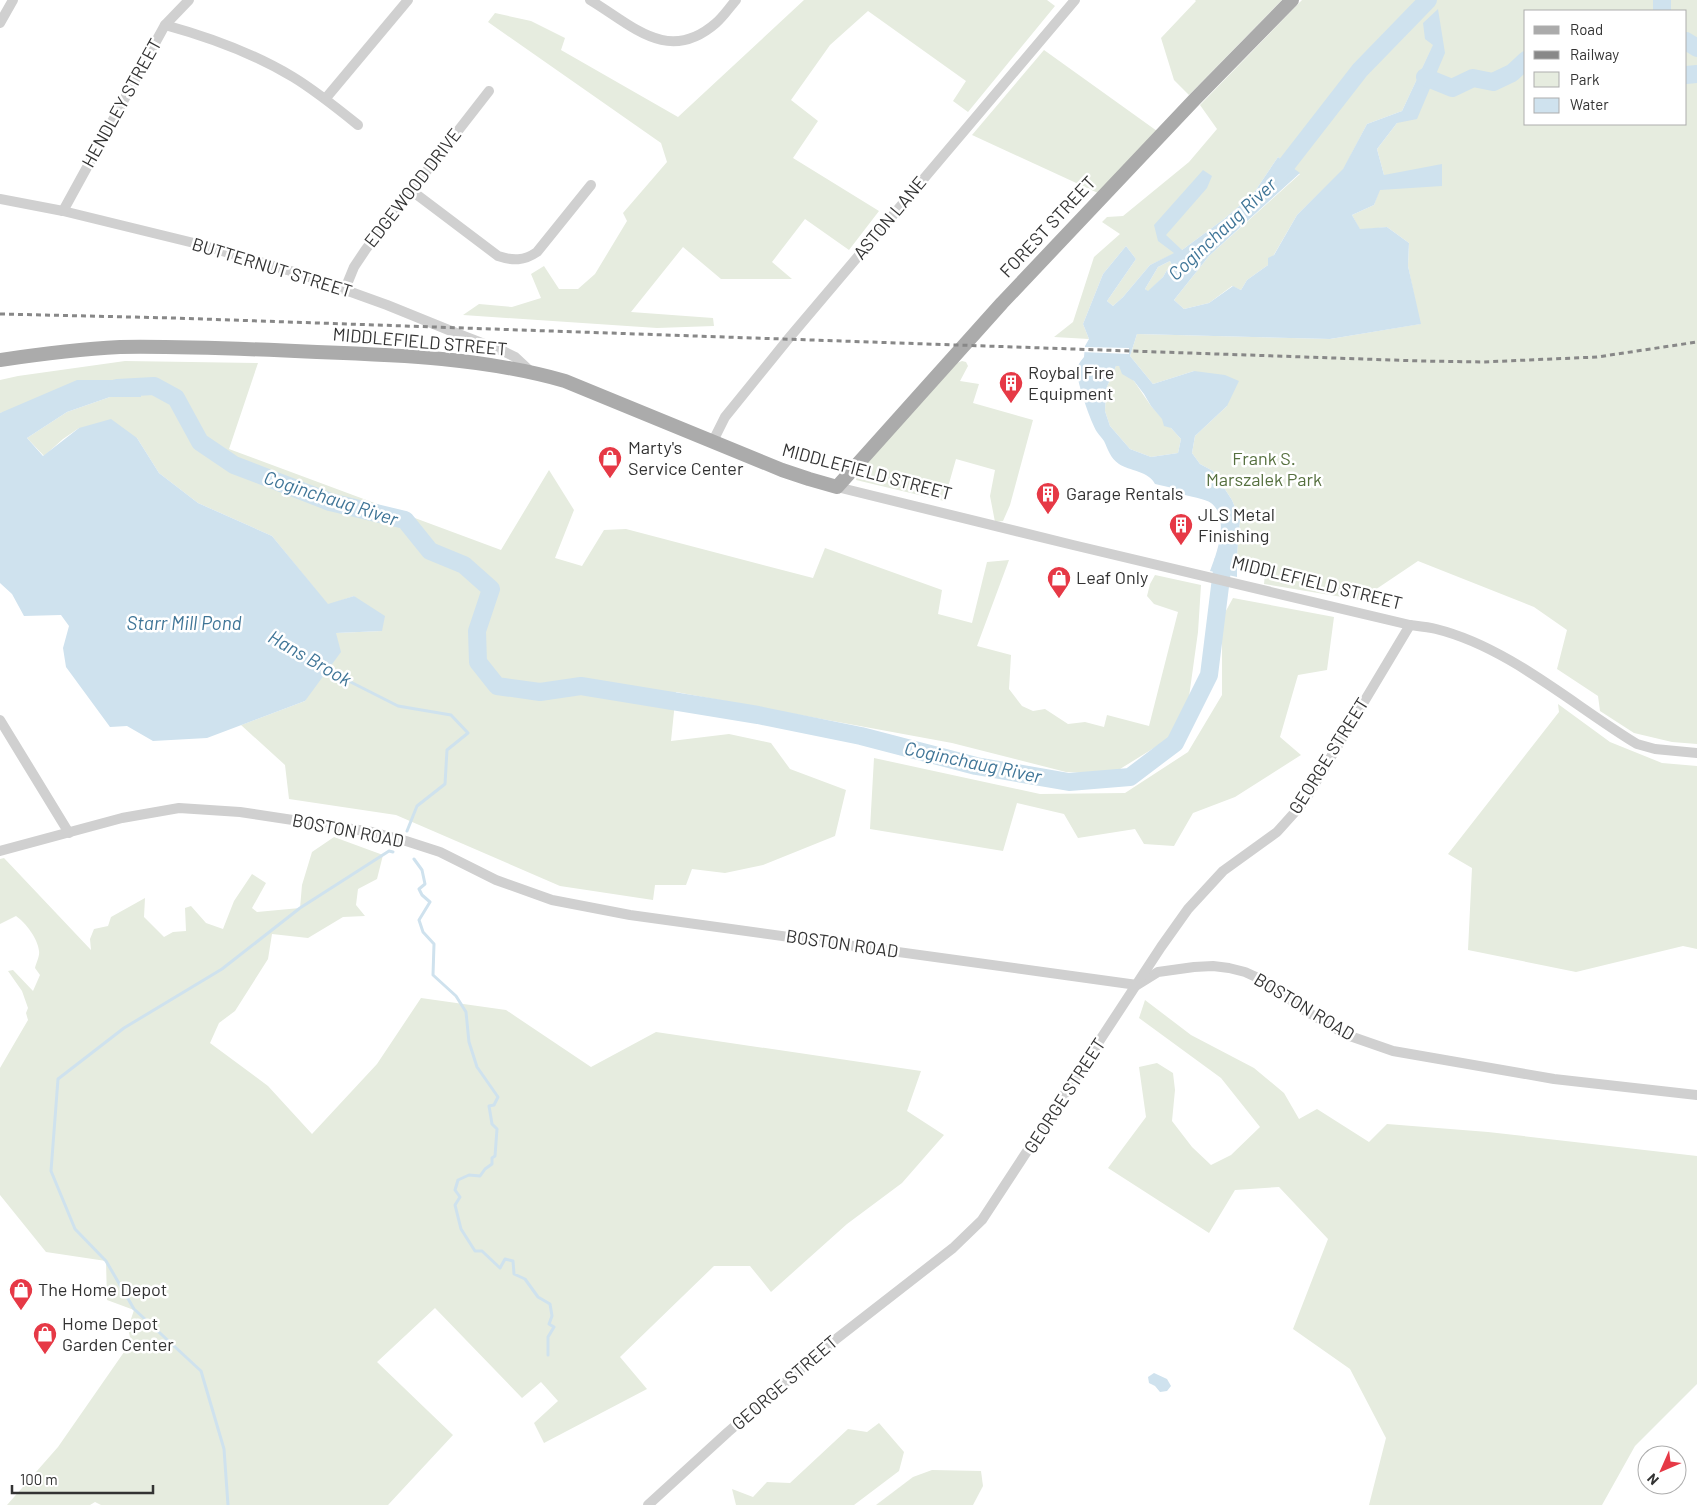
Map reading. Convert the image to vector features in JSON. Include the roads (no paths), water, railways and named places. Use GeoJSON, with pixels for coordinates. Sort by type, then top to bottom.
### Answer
{"type":"FeatureCollection","features":[{"type":"Feature","properties":{"kind":"main road","name":"FOREST STREET"},"geometry":{"type":"LineString","coordinates":[[837,487],[1002,303],[1196,98],[1292,0]]}},
{"type":"Feature","properties":{"kind":"main road","name":"MIDDLEFIELD STREET"},"geometry":{"type":"LineString","coordinates":[[0,360],[72,351],[119,348],[203,348],[345,353],[446,359],[490,364],[530,371],[565,381],[782,470],[837,487]]}},
{"type":"Feature","properties":{"kind":"street"},"geometry":{"type":"LineString","coordinates":[[0,23],[13,0]]}},
{"type":"Feature","properties":{"kind":"street","name":"HENDLEY STREET"},"geometry":{"type":"LineString","coordinates":[[63,211],[165,25],[189,0]]}},
{"type":"Feature","properties":{"kind":"street"},"geometry":{"type":"LineString","coordinates":[[326,98],[408,0]]}},
{"type":"Feature","properties":{"kind":"street"},"geometry":{"type":"LineString","coordinates":[[593,1],[650,38],[673,42],[694,38],[716,23],[736,0]]}},
{"type":"Feature","properties":{"kind":"street","name":"ASTON LANE"},"geometry":{"type":"LineString","coordinates":[[713,441],[725,417],[1075,0]]}},
{"type":"Feature","properties":{"kind":"street"},"geometry":{"type":"LineString","coordinates":[[165,25],[193,33],[256,57],[326,98],[358,125]]}},
{"type":"Feature","properties":{"kind":"street","name":"EDGEWOOD DRIVE"},"geometry":{"type":"LineString","coordinates":[[345,289],[354,267],[366,249],[489,91]]}},
{"type":"Feature","properties":{"kind":"street"},"geometry":{"type":"LineString","coordinates":[[412,191],[498,256],[510,260],[528,258],[537,252],[591,185]]}},
{"type":"Feature","properties":{"kind":"street","name":"BUTTERNUT STREET"},"geometry":{"type":"LineString","coordinates":[[0,199],[63,211],[252,259],[345,289],[505,352],[515,357],[530,371]]}},
{"type":"Feature","properties":{"kind":"street","name":"MIDDLEFIELD STREET"},"geometry":{"type":"LineString","coordinates":[[837,487],[1410,625],[1437,629],[1492,651],[1558,691],[1636,744],[1697,753]]}},
{"type":"Feature","properties":{"kind":"street","name":"GEORGE STREET"},"geometry":{"type":"LineString","coordinates":[[648,1505],[728,1432],[831,1343],[953,1248],[982,1220],[1161,947],[1188,909],[1223,871],[1277,832],[1304,802],[1410,625]]}},
{"type":"Feature","properties":{"kind":"street"},"geometry":{"type":"LineString","coordinates":[[0,720],[69,833]]}},
{"type":"Feature","properties":{"kind":"street","name":"BOSTON ROAD"},"geometry":{"type":"LineString","coordinates":[[0,851],[122,818],[179,808],[240,812],[372,832],[440,852],[496,880],[552,900],[630,915],[1137,985],[1158,972],[1194,967],[1213,966],[1230,968],[1245,972],[1267,982],[1304,1010],[1347,1035],[1393,1051],[1554,1079],[1697,1095]]}},
{"type":"Feature","properties":{"kind":"water"},"geometry":{"type":"Polygon","coordinates":[[[1438,9],[1445,53],[1417,119],[1397,123],[1377,149],[1384,175],[1442,164],[1442,186],[1380,190],[1374,205],[1352,215],[1360,229],[1387,227],[1409,243],[1408,266],[1421,324],[1330,339],[1137,334],[1130,356],[1153,384],[1194,371],[1225,375],[1239,381],[1227,406],[1195,436],[1192,453],[1200,464],[1213,471],[1232,500],[1240,520],[1237,577],[1210,571],[1220,536],[1220,517],[1217,509],[1209,502],[1181,494],[1177,489],[1155,484],[1148,476],[1116,462],[1094,427],[1077,375],[1079,363],[1084,357],[1085,346],[1089,339],[1083,324],[1103,274],[1126,246],[1136,259],[1107,301],[1113,306],[1150,265],[1174,253],[1158,241],[1154,225],[1203,170],[1212,176],[1207,188],[1166,235],[1182,250],[1224,219],[1253,194],[1278,157],[1300,173],[1209,256],[1174,300],[1184,309],[1209,303],[1233,286],[1241,290],[1247,280],[1268,265],[1268,258],[1274,255],[1297,215],[1343,169],[1367,124],[1402,111],[1433,45],[1425,39],[1423,23],[1438,9]],[[1170,261],[1158,267],[1145,289],[1148,291],[1163,277],[1167,270],[1170,270],[1172,265],[1170,261]],[[1116,366],[1106,389],[1105,411],[1110,426],[1130,449],[1151,457],[1178,453],[1181,439],[1171,428],[1164,426],[1162,419],[1134,381],[1122,374],[1119,366],[1116,366]]]}},
{"type":"Feature","properties":{"kind":"water","name":"Starr Mill Pond"},"geometry":{"type":"Polygon","coordinates":[[[77,380],[141,380],[141,397],[110,397],[67,412],[27,438],[43,456],[79,428],[111,419],[137,438],[159,473],[198,503],[272,536],[328,604],[354,596],[385,616],[382,631],[336,633],[341,652],[305,701],[207,738],[153,741],[127,726],[110,727],[66,667],[63,648],[69,626],[61,615],[24,616],[12,594],[0,583],[0,413],[77,380]]]}},
{"type":"Feature","properties":{"kind":"water"},"geometry":{"type":"Polygon","coordinates":[[[1154,1373],[1167,1379],[1171,1386],[1167,1391],[1160,1392],[1149,1383],[1148,1377],[1154,1373]]]}},
{"type":"Feature","properties":{"kind":"waterway","name":"Coginchaug River"},"geometry":{"type":"LineString","coordinates":[[1273,182],[1360,70],[1428,0]]}},
{"type":"Feature","properties":{"kind":"waterway"},"geometry":{"type":"LineString","coordinates":[[1662,0],[1662,10]]}},
{"type":"Feature","properties":{"kind":"waterway"},"geometry":{"type":"LineString","coordinates":[[1687,42],[1697,48]]}},
{"type":"Feature","properties":{"kind":"waterway"},"geometry":{"type":"LineString","coordinates":[[1425,77],[1452,88],[1473,78],[1493,82],[1512,73],[1524,62]]}},
{"type":"Feature","properties":{"kind":"waterway"},"geometry":{"type":"LineString","coordinates":[[1687,75],[1697,74]]}},
{"type":"Feature","properties":{"kind":"waterway","name":"Coginchaug River"},"geometry":{"type":"LineString","coordinates":[[117,388],[154,386],[176,398],[200,442],[234,465],[330,502],[405,520],[430,551],[464,565],[491,589],[477,631],[478,662],[497,686],[540,692],[581,686],[758,715],[861,736],[976,766],[1069,782],[1130,777],[1175,743],[1209,675],[1223,562]]}},
{"type":"Feature","properties":{"kind":"waterway","name":"Hans Brook"},"geometry":{"type":"LineString","coordinates":[[325,669],[398,706],[451,715],[468,733],[447,750],[445,784],[417,806],[407,831]]}},
{"type":"Feature","properties":{"kind":"waterway"},"geometry":{"type":"LineString","coordinates":[[228,1505],[224,1449],[201,1371],[134,1309],[106,1261],[75,1229],[51,1171],[58,1079],[124,1028],[222,969],[300,908],[389,851],[393,852]]}},
{"type":"Feature","properties":{"kind":"waterway","name":"Hans Brook"},"geometry":{"type":"LineString","coordinates":[[414,859],[422,870],[425,884],[419,889],[422,895],[430,902],[419,920],[423,932],[434,944],[433,975],[456,996],[466,1012],[469,1042],[477,1067],[498,1097],[494,1105],[489,1106],[492,1124],[497,1129],[495,1156],[492,1158],[492,1164],[480,1176],[469,1175],[458,1180],[455,1190],[460,1197],[455,1205],[461,1229],[475,1251],[482,1251],[500,1268],[505,1259],[513,1261],[514,1274],[525,1279],[538,1297],[550,1304],[552,1316],[549,1324],[554,1327],[548,1337],[548,1355]]}},
{"type":"Feature","properties":{"kind":"railway"},"geometry":{"type":"LineString","coordinates":[[0,314],[173,318],[1421,361],[1483,362],[1597,357],[1697,342]]}},
{"type":"Feature","properties":{"kind":"place","name":"Roybal Fire Equipment"},"geometry":{"type":"Point","coordinates":[1011,404]}},
{"type":"Feature","properties":{"kind":"place","name":"Marty's Service Center"},"geometry":{"type":"Point","coordinates":[610,479]}},
{"type":"Feature","properties":{"kind":"place","name":"Garage Rentals"},"geometry":{"type":"Point","coordinates":[1048,515]}},
{"type":"Feature","properties":{"kind":"place","name":"JLS Metal Finishing"},"geometry":{"type":"Point","coordinates":[1181,546]}},
{"type":"Feature","properties":{"kind":"place","name":"Leaf Only"},"geometry":{"type":"Point","coordinates":[1059,599]}},
{"type":"Feature","properties":{"kind":"place","name":"The Home Depot"},"geometry":{"type":"Point","coordinates":[21,1311]}},
{"type":"Feature","properties":{"kind":"place","name":"Home Depot Garden Center"},"geometry":{"type":"Point","coordinates":[45,1355]}},
{"type":"Feature","properties":{"kind":"park label","name":"Frank S. Marszalek Park"},"geometry":{"type":"Point","coordinates":[1264,469]}}]}
